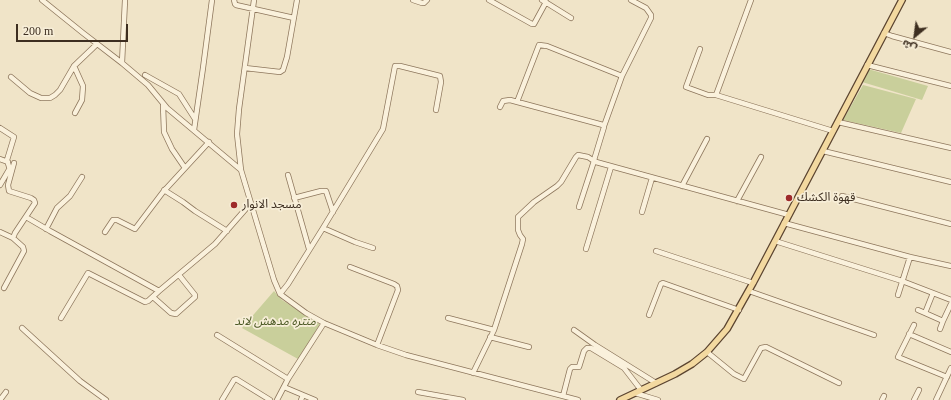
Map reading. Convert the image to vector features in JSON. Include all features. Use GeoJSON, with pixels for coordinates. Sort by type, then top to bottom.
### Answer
{"type":"FeatureCollection","features":[{"type":"Feature","properties":{"kind":"main road"},"geometry":{"type":"LineString","coordinates":[[620,400],[692,364],[707,352],[727,329],[749,292],[902,0]]}},
{"type":"Feature","properties":{"kind":"street"},"geometry":{"type":"LineString","coordinates":[[42,0],[122,62],[148,85],[163,105],[242,170]]}},
{"type":"Feature","properties":{"kind":"street"},"geometry":{"type":"LineString","coordinates":[[122,62],[125,0]]}},
{"type":"Feature","properties":{"kind":"street"},"geometry":{"type":"LineString","coordinates":[[194,130],[212,0]]}},
{"type":"Feature","properties":{"kind":"street"},"geometry":{"type":"LineString","coordinates":[[234,0],[234,4],[236,5],[294,18]]}},
{"type":"Feature","properties":{"kind":"street"},"geometry":{"type":"LineString","coordinates":[[254,0],[237,124],[242,170],[274,280],[280,294],[306,313],[324,323],[377,346],[578,400]]}},
{"type":"Feature","properties":{"kind":"street"},"geometry":{"type":"LineString","coordinates":[[245,68],[282,71],[285,67],[297,0]]}},
{"type":"Feature","properties":{"kind":"street"},"geometry":{"type":"LineString","coordinates":[[414,0],[424,3],[427,0]]}},
{"type":"Feature","properties":{"kind":"street"},"geometry":{"type":"LineString","coordinates":[[490,0],[532,24],[534,24],[544,1],[571,18]]}},
{"type":"Feature","properties":{"kind":"street"},"geometry":{"type":"LineString","coordinates":[[579,207],[604,126],[622,76],[651,18],[651,15],[646,8],[631,0]]}},
{"type":"Feature","properties":{"kind":"street"},"geometry":{"type":"LineString","coordinates":[[716,95],[751,0]]}},
{"type":"Feature","properties":{"kind":"street"},"geometry":{"type":"LineString","coordinates":[[884,33],[951,52]]}},
{"type":"Feature","properties":{"kind":"street"},"geometry":{"type":"LineString","coordinates":[[12,77],[30,93],[41,98],[50,98],[55,96],[60,90],[74,66],[97,44]]}},
{"type":"Feature","properties":{"kind":"street"},"geometry":{"type":"LineString","coordinates":[[518,102],[539,45],[622,76]]}},
{"type":"Feature","properties":{"kind":"street"},"geometry":{"type":"LineString","coordinates":[[700,49],[686,88],[708,95],[716,95],[833,131]]}},
{"type":"Feature","properties":{"kind":"street"},"geometry":{"type":"LineString","coordinates":[[867,65],[951,86]]}},
{"type":"Feature","properties":{"kind":"street"},"geometry":{"type":"LineString","coordinates":[[74,66],[84,86],[82,100],[75,113]]}},
{"type":"Feature","properties":{"kind":"street"},"geometry":{"type":"LineString","coordinates":[[280,294],[333,212],[383,129],[395,66],[440,76],[441,82],[436,110]]}},
{"type":"Feature","properties":{"kind":"street"},"geometry":{"type":"LineString","coordinates":[[145,76],[179,94],[195,119]]}},
{"type":"Feature","properties":{"kind":"street"},"geometry":{"type":"LineString","coordinates":[[500,107],[503,101],[506,100],[518,102],[604,126]]}},
{"type":"Feature","properties":{"kind":"street"},"geometry":{"type":"LineString","coordinates":[[163,105],[164,132],[172,149],[185,168]]}},
{"type":"Feature","properties":{"kind":"street"},"geometry":{"type":"LineString","coordinates":[[838,122],[951,148]]}},
{"type":"Feature","properties":{"kind":"street"},"geometry":{"type":"LineString","coordinates":[[0,128],[14,137],[8,153],[10,170],[9,191],[31,198],[35,201],[35,204],[13,238]]}},
{"type":"Feature","properties":{"kind":"street"},"geometry":{"type":"LineString","coordinates":[[682,186],[707,139]]}},
{"type":"Feature","properties":{"kind":"street"},"geometry":{"type":"LineString","coordinates":[[106,232],[113,220],[117,220],[135,229],[164,190],[208,142]]}},
{"type":"Feature","properties":{"kind":"street"},"geometry":{"type":"LineString","coordinates":[[823,151],[951,182]]}},
{"type":"Feature","properties":{"kind":"street"},"geometry":{"type":"LineString","coordinates":[[473,373],[494,330],[522,244],[523,239],[518,230],[518,217],[537,199],[561,182],[578,155],[582,155],[590,158],[594,162],[611,167],[789,215]]}},
{"type":"Feature","properties":{"kind":"street"},"geometry":{"type":"LineString","coordinates":[[737,201],[761,157]]}},
{"type":"Feature","properties":{"kind":"street"},"geometry":{"type":"LineString","coordinates":[[0,159],[8,162]]}},
{"type":"Feature","properties":{"kind":"street"},"geometry":{"type":"LineString","coordinates":[[0,185],[14,164]]}},
{"type":"Feature","properties":{"kind":"street"},"geometry":{"type":"LineString","coordinates":[[586,249],[611,167]]}},
{"type":"Feature","properties":{"kind":"street"},"geometry":{"type":"LineString","coordinates":[[288,175],[309,249]]}},
{"type":"Feature","properties":{"kind":"street"},"geometry":{"type":"LineString","coordinates":[[46,229],[57,208],[70,196],[82,177]]}},
{"type":"Feature","properties":{"kind":"street"},"geometry":{"type":"LineString","coordinates":[[642,212],[652,178]]}},
{"type":"Feature","properties":{"kind":"street"},"geometry":{"type":"LineString","coordinates":[[164,190],[183,202],[195,212],[227,231]]}},
{"type":"Feature","properties":{"kind":"street"},"geometry":{"type":"LineString","coordinates":[[294,198],[320,191],[326,192],[333,212]]}},
{"type":"Feature","properties":{"kind":"street"},"geometry":{"type":"LineString","coordinates":[[842,196],[951,224]]}},
{"type":"Feature","properties":{"kind":"street"},"geometry":{"type":"LineString","coordinates":[[61,318],[88,272],[145,302],[148,301],[204,254],[227,231],[251,203]]}},
{"type":"Feature","properties":{"kind":"street"},"geometry":{"type":"LineString","coordinates":[[26,217],[159,291]]}},
{"type":"Feature","properties":{"kind":"street"},"geometry":{"type":"LineString","coordinates":[[784,223],[910,257],[951,266]]}},
{"type":"Feature","properties":{"kind":"street"},"geometry":{"type":"LineString","coordinates":[[323,228],[354,242],[373,248]]}},
{"type":"Feature","properties":{"kind":"street"},"geometry":{"type":"LineString","coordinates":[[0,232],[13,238],[23,247],[24,251],[4,288]]}},
{"type":"Feature","properties":{"kind":"street"},"geometry":{"type":"LineString","coordinates":[[775,241],[902,281],[951,300]]}},
{"type":"Feature","properties":{"kind":"street"},"geometry":{"type":"LineString","coordinates":[[656,251],[753,283]]}},
{"type":"Feature","properties":{"kind":"street"},"geometry":{"type":"LineString","coordinates":[[898,295],[910,257]]}},
{"type":"Feature","properties":{"kind":"street"},"geometry":{"type":"LineString","coordinates":[[350,267],[397,286],[398,290],[377,346]]}},
{"type":"Feature","properties":{"kind":"street"},"geometry":{"type":"LineString","coordinates":[[153,297],[171,313],[176,314],[195,297],[179,275]]}},
{"type":"Feature","properties":{"kind":"street"},"geometry":{"type":"LineString","coordinates":[[649,315],[661,284],[663,283],[739,310]]}},
{"type":"Feature","properties":{"kind":"street"},"geometry":{"type":"LineString","coordinates":[[749,292],[874,335]]}},
{"type":"Feature","properties":{"kind":"street"},"geometry":{"type":"LineString","coordinates":[[925,313],[933,293]]}},
{"type":"Feature","properties":{"kind":"street"},"geometry":{"type":"LineString","coordinates":[[940,329],[951,304]]}},
{"type":"Feature","properties":{"kind":"street"},"geometry":{"type":"LineString","coordinates":[[918,310],[943,321]]}},
{"type":"Feature","properties":{"kind":"street"},"geometry":{"type":"LineString","coordinates":[[448,318],[494,330]]}},
{"type":"Feature","properties":{"kind":"street"},"geometry":{"type":"LineString","coordinates":[[277,400],[324,323]]}},
{"type":"Feature","properties":{"kind":"street"},"geometry":{"type":"LineString","coordinates":[[914,325],[898,357],[947,377]]}},
{"type":"Feature","properties":{"kind":"street"},"geometry":{"type":"LineString","coordinates":[[22,328],[83,384],[106,400]]}},
{"type":"Feature","properties":{"kind":"street"},"geometry":{"type":"LineString","coordinates":[[574,330],[656,383]]}},
{"type":"Feature","properties":{"kind":"street"},"geometry":{"type":"LineString","coordinates":[[909,334],[951,352]]}},
{"type":"Feature","properties":{"kind":"street"},"geometry":{"type":"LineString","coordinates":[[218,335],[288,380]]}},
{"type":"Feature","properties":{"kind":"street"},"geometry":{"type":"LineString","coordinates":[[490,337],[529,348]]}},
{"type":"Feature","properties":{"kind":"street"},"geometry":{"type":"LineString","coordinates":[[707,352],[734,374],[744,379],[761,348],[766,347],[839,383]]}},
{"type":"Feature","properties":{"kind":"street"},"geometry":{"type":"LineString","coordinates":[[563,396],[570,369],[572,367],[579,367],[584,351],[587,348],[591,348],[624,368],[641,390]]}},
{"type":"Feature","properties":{"kind":"street"},"geometry":{"type":"LineString","coordinates":[[936,400],[951,368]]}},
{"type":"Feature","properties":{"kind":"street"},"geometry":{"type":"LineString","coordinates":[[222,400],[236,379],[262,398],[270,400]]}},
{"type":"Feature","properties":{"kind":"street"},"geometry":{"type":"LineString","coordinates":[[284,387],[302,398],[315,400]]}},
{"type":"Feature","properties":{"kind":"street"},"geometry":{"type":"LineString","coordinates":[[914,400],[918,390]]}},
{"type":"Feature","properties":{"kind":"street"},"geometry":{"type":"LineString","coordinates":[[0,400],[6,392]]}},
{"type":"Feature","properties":{"kind":"street"},"geometry":{"type":"LineString","coordinates":[[418,392],[463,400]]}},
{"type":"Feature","properties":{"kind":"street"},"geometry":{"type":"LineString","coordinates":[[635,393],[658,400]]}},
{"type":"Feature","properties":{"kind":"green space"},"geometry":{"type":"Polygon","coordinates":[[[868,69],[928,86],[922,100],[862,82],[868,69]]]}},
{"type":"Feature","properties":{"kind":"green space"},"geometry":{"type":"Polygon","coordinates":[[[863,85],[916,99],[901,133],[843,120],[863,85]]]}},
{"type":"Feature","properties":{"kind":"green space","name":"منتره مدهش لاند"},"geometry":{"type":"Polygon","coordinates":[[[274,291],[282,300],[320,324],[298,359],[242,328],[274,291]]]}},
{"type":"Feature","properties":{"kind":"place","name":"قهوة الكشك"},"geometry":{"type":"Point","coordinates":[789,198]}},
{"type":"Feature","properties":{"kind":"place","name":"مسجد الانوار"},"geometry":{"type":"Point","coordinates":[234,205]}}]}
